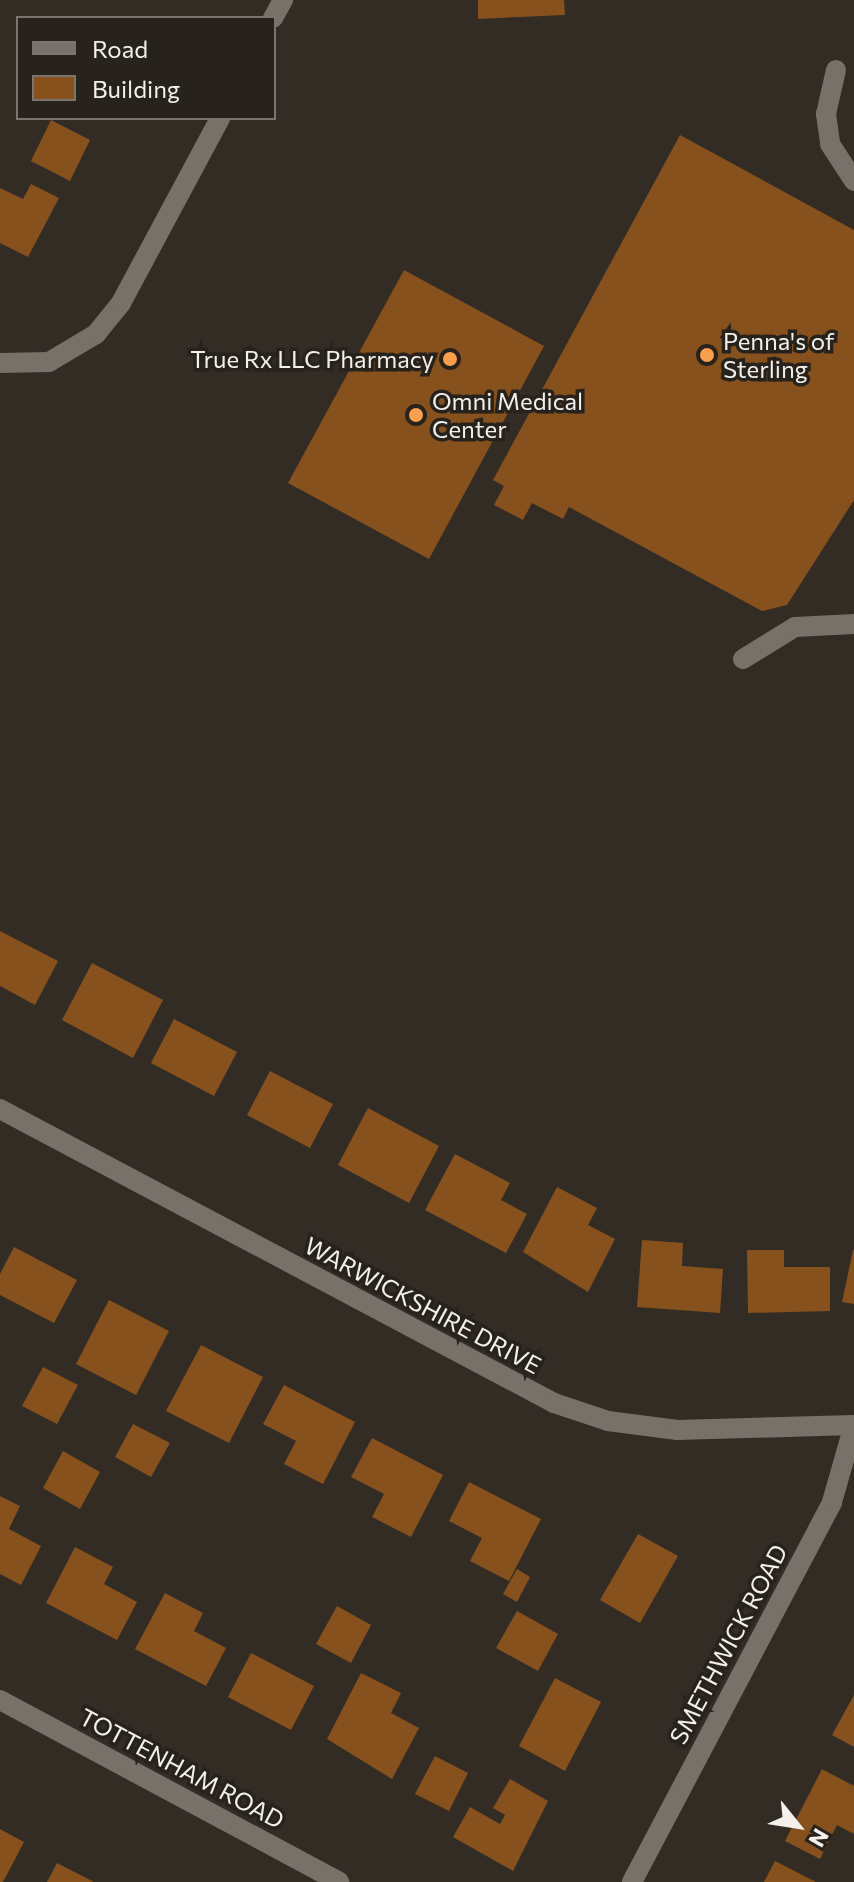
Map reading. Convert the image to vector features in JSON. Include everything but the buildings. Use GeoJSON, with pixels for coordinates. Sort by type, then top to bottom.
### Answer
{"type":"FeatureCollection","features":[{"type":"Feature","properties":{"kind":"street"},"geometry":{"type":"LineString","coordinates":[[836,70],[826,114],[830,144],[841,172],[854,181]]}},
{"type":"Feature","properties":{"kind":"street"},"geometry":{"type":"LineString","coordinates":[[0,363],[49,362],[96,334],[121,303],[219,120]]}},
{"type":"Feature","properties":{"kind":"street"},"geometry":{"type":"LineString","coordinates":[[743,659],[795,627],[854,624]]}},
{"type":"Feature","properties":{"kind":"street","name":"WARWICKSHIRE DRIVE"},"geometry":{"type":"LineString","coordinates":[[0,1109],[554,1403],[608,1421],[677,1430],[854,1425]]}},
{"type":"Feature","properties":{"kind":"street","name":"SMETHWICK ROAD"},"geometry":{"type":"LineString","coordinates":[[632,1882],[832,1502],[854,1425]]}},
{"type":"Feature","properties":{"kind":"street","name":"TOTTENHAM ROAD"},"geometry":{"type":"LineString","coordinates":[[0,1700],[339,1882]]}},
{"type":"Feature","properties":{"kind":"place","name":"Penna's of Sterling"},"geometry":{"type":"Point","coordinates":[707,355]}},
{"type":"Feature","properties":{"kind":"place","name":"True Rx LLC Pharmacy"},"geometry":{"type":"Point","coordinates":[450,359]}},
{"type":"Feature","properties":{"kind":"place","name":"Omni Medical Center"},"geometry":{"type":"Point","coordinates":[416,415]}}]}
